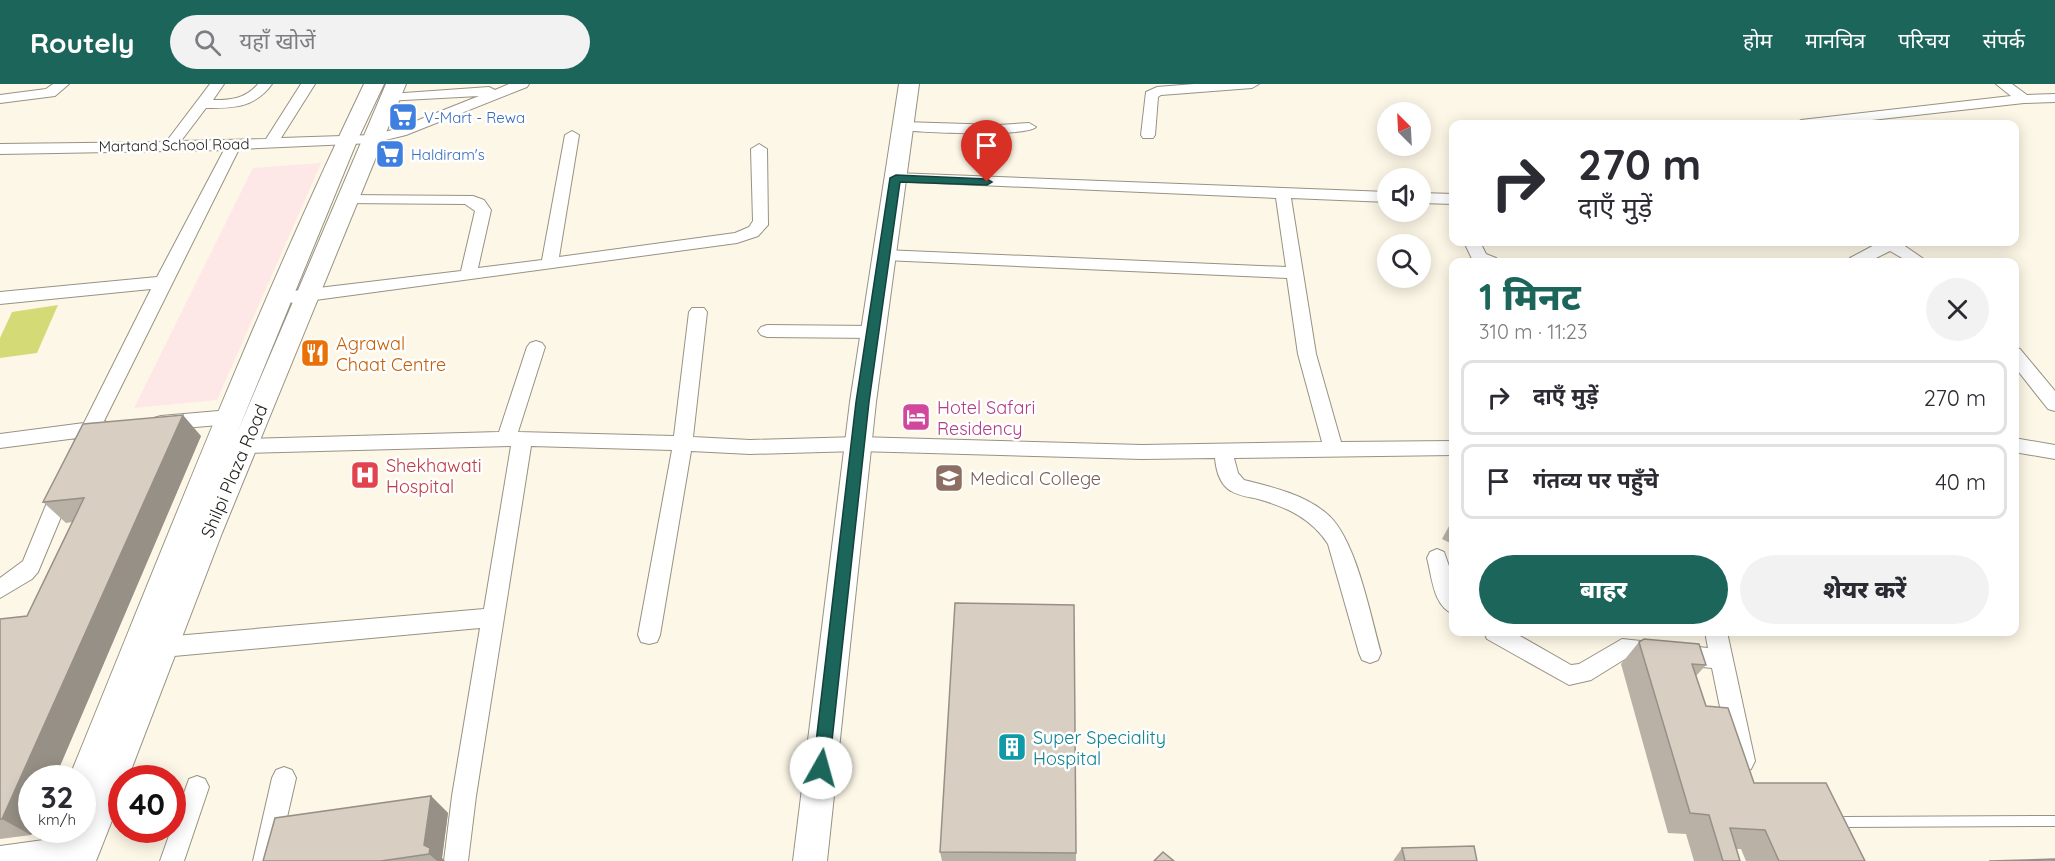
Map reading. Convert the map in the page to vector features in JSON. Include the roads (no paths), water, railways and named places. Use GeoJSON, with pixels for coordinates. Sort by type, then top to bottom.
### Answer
{"type":"FeatureCollection","features":[{"type":"Feature","properties":{"kind":"street"},"geometry":{"type":"LineString","coordinates":[[0,99],[50,93],[62,84]]}},
{"type":"Feature","properties":{"kind":"street"},"geometry":{"type":"LineString","coordinates":[[170,146],[217,84]]}},
{"type":"Feature","properties":{"kind":"street"},"geometry":{"type":"LineString","coordinates":[[202,104],[247,101],[258,94],[265,84]]}},
{"type":"Feature","properties":{"kind":"street"},"geometry":{"type":"LineString","coordinates":[[272,143],[308,84]]}},
{"type":"Feature","properties":{"kind":"street"},"geometry":{"type":"LineString","coordinates":[[387,89],[500,92],[522,84]]}},
{"type":"Feature","properties":{"kind":"street"},"geometry":{"type":"LineString","coordinates":[[810,861],[858,444],[909,84]]}},
{"type":"Feature","properties":{"kind":"street"},"geometry":{"type":"LineString","coordinates":[[1148,135],[1151,95],[1157,91],[1252,84]]}},
{"type":"Feature","properties":{"kind":"street"},"geometry":{"type":"LineString","coordinates":[[2003,84],[2024,99]]}},
{"type":"Feature","properties":{"kind":"street","name":"Shilpi Plaza Road"},"geometry":{"type":"LineString","coordinates":[[91,765],[230,417],[281,297],[387,89]]}},
{"type":"Feature","properties":{"kind":"street","name":"Martand School Road"},"geometry":{"type":"LineString","coordinates":[[0,149],[234,145],[360,140],[401,132],[500,92]]}},
{"type":"Feature","properties":{"kind":"street"},"geometry":{"type":"LineString","coordinates":[[1837,120],[2024,99],[2055,98]]}},
{"type":"Feature","properties":{"kind":"street"},"geometry":{"type":"LineString","coordinates":[[903,126],[999,129],[1029,127]]}},
{"type":"Feature","properties":{"kind":"street"},"geometry":{"type":"LineString","coordinates":[[549,264],[572,135]]}},
{"type":"Feature","properties":{"kind":"street","name":"Shilpi Plaza Road"},"geometry":{"type":"LineString","coordinates":[[64,850],[163,647],[243,446],[309,296],[348,200],[360,140]]}},
{"type":"Feature","properties":{"kind":"street"},"geometry":{"type":"LineString","coordinates":[[0,589],[25,573],[31,566],[71,470],[163,282],[234,145]]}},
{"type":"Feature","properties":{"kind":"street"},"geometry":{"type":"LineString","coordinates":[[281,297],[309,296],[737,238],[760,228],[759,148]]}},
{"type":"Feature","properties":{"kind":"street"},"geometry":{"type":"LineString","coordinates":[[896,178],[1283,195],[1377,197]]}},
{"type":"Feature","properties":{"kind":"street"},"geometry":{"type":"LineString","coordinates":[[1283,195],[1307,354],[1334,451]]}},
{"type":"Feature","properties":{"kind":"street"},"geometry":{"type":"LineString","coordinates":[[1431,198],[1449,199]]}},
{"type":"Feature","properties":{"kind":"street"},"geometry":{"type":"LineString","coordinates":[[348,200],[467,199],[478,204],[483,210],[482,222],[468,275]]}},
{"type":"Feature","properties":{"kind":"street"},"geometry":{"type":"LineString","coordinates":[[1863,258],[1884,246]]}},
{"type":"Feature","properties":{"kind":"street"},"geometry":{"type":"LineString","coordinates":[[1894,246],[1913,258]]}},
{"type":"Feature","properties":{"kind":"street"},"geometry":{"type":"LineString","coordinates":[[884,255],[1295,273]]}},
{"type":"Feature","properties":{"kind":"street"},"geometry":{"type":"LineString","coordinates":[[0,298],[163,282]]}},
{"type":"Feature","properties":{"kind":"street"},"geometry":{"type":"LineString","coordinates":[[649,635],[683,444],[698,312]]}},
{"type":"Feature","properties":{"kind":"street"},"geometry":{"type":"LineString","coordinates":[[767,331],[873,332]]}},
{"type":"Feature","properties":{"kind":"street"},"geometry":{"type":"LineString","coordinates":[[456,861],[492,618],[514,440],[536,347]]}},
{"type":"Feature","properties":{"kind":"street"},"geometry":{"type":"LineString","coordinates":[[2019,359],[2055,404]]}},
{"type":"Feature","properties":{"kind":"street"},"geometry":{"type":"LineString","coordinates":[[139,425],[230,417]]}},
{"type":"Feature","properties":{"kind":"street"},"geometry":{"type":"LineString","coordinates":[[0,441],[116,427]]}},
{"type":"Feature","properties":{"kind":"street"},"geometry":{"type":"LineString","coordinates":[[243,446],[615,440],[750,447],[858,444],[1142,452],[1449,448]]}},
{"type":"Feature","properties":{"kind":"street"},"geometry":{"type":"LineString","coordinates":[[2019,446],[2055,452]]}},
{"type":"Feature","properties":{"kind":"street"},"geometry":{"type":"LineString","coordinates":[[1223,452],[1227,474],[1231,481],[1238,486],[1307,509],[1323,520],[1332,530],[1338,542],[1370,652]]}},
{"type":"Feature","properties":{"kind":"street"},"geometry":{"type":"LineString","coordinates":[[1437,558],[1449,599]]}},
{"type":"Feature","properties":{"kind":"street"},"geometry":{"type":"LineString","coordinates":[[163,647],[492,618]]}},
{"type":"Feature","properties":{"kind":"street"},"geometry":{"type":"LineString","coordinates":[[1502,636],[1569,675],[1583,673],[1622,649],[1722,659]]}},
{"type":"Feature","properties":{"kind":"street"},"geometry":{"type":"LineString","coordinates":[[1717,636],[1744,764]]}},
{"type":"Feature","properties":{"kind":"street"},"geometry":{"type":"LineString","coordinates":[[265,861],[284,778]]}},
{"type":"Feature","properties":{"kind":"street"},"geometry":{"type":"LineString","coordinates":[[172,861],[197,787]]}},
{"type":"Feature","properties":{"kind":"street"},"geometry":{"type":"LineString","coordinates":[[0,858],[64,850]]}},
{"type":"Feature","properties":{"kind":"lane"},"geometry":{"type":"LineString","coordinates":[[1845,822],[2055,821]]}},
{"type":"Feature","properties":{"kind":"place","name":"V-Mart - Rewa"},"geometry":{"type":"Point","coordinates":[403,117]}},
{"type":"Feature","properties":{"kind":"place","name":"Haldiram's"},"geometry":{"type":"Point","coordinates":[390,154]}},
{"type":"Feature","properties":{"kind":"place","name":"Agrawal Chaat Centre"},"geometry":{"type":"Point","coordinates":[315,353]}},
{"type":"Feature","properties":{"kind":"place","name":"Hotel Safari Residency"},"geometry":{"type":"Point","coordinates":[916,417]}},
{"type":"Feature","properties":{"kind":"place","name":"Shekhawati Hospital"},"geometry":{"type":"Point","coordinates":[365,475]}},
{"type":"Feature","properties":{"kind":"place","name":"Medical College"},"geometry":{"type":"Point","coordinates":[949,478]}},
{"type":"Feature","properties":{"kind":"place","name":"Super Speciality Hospital"},"geometry":{"type":"Point","coordinates":[1012,747]}}]}
